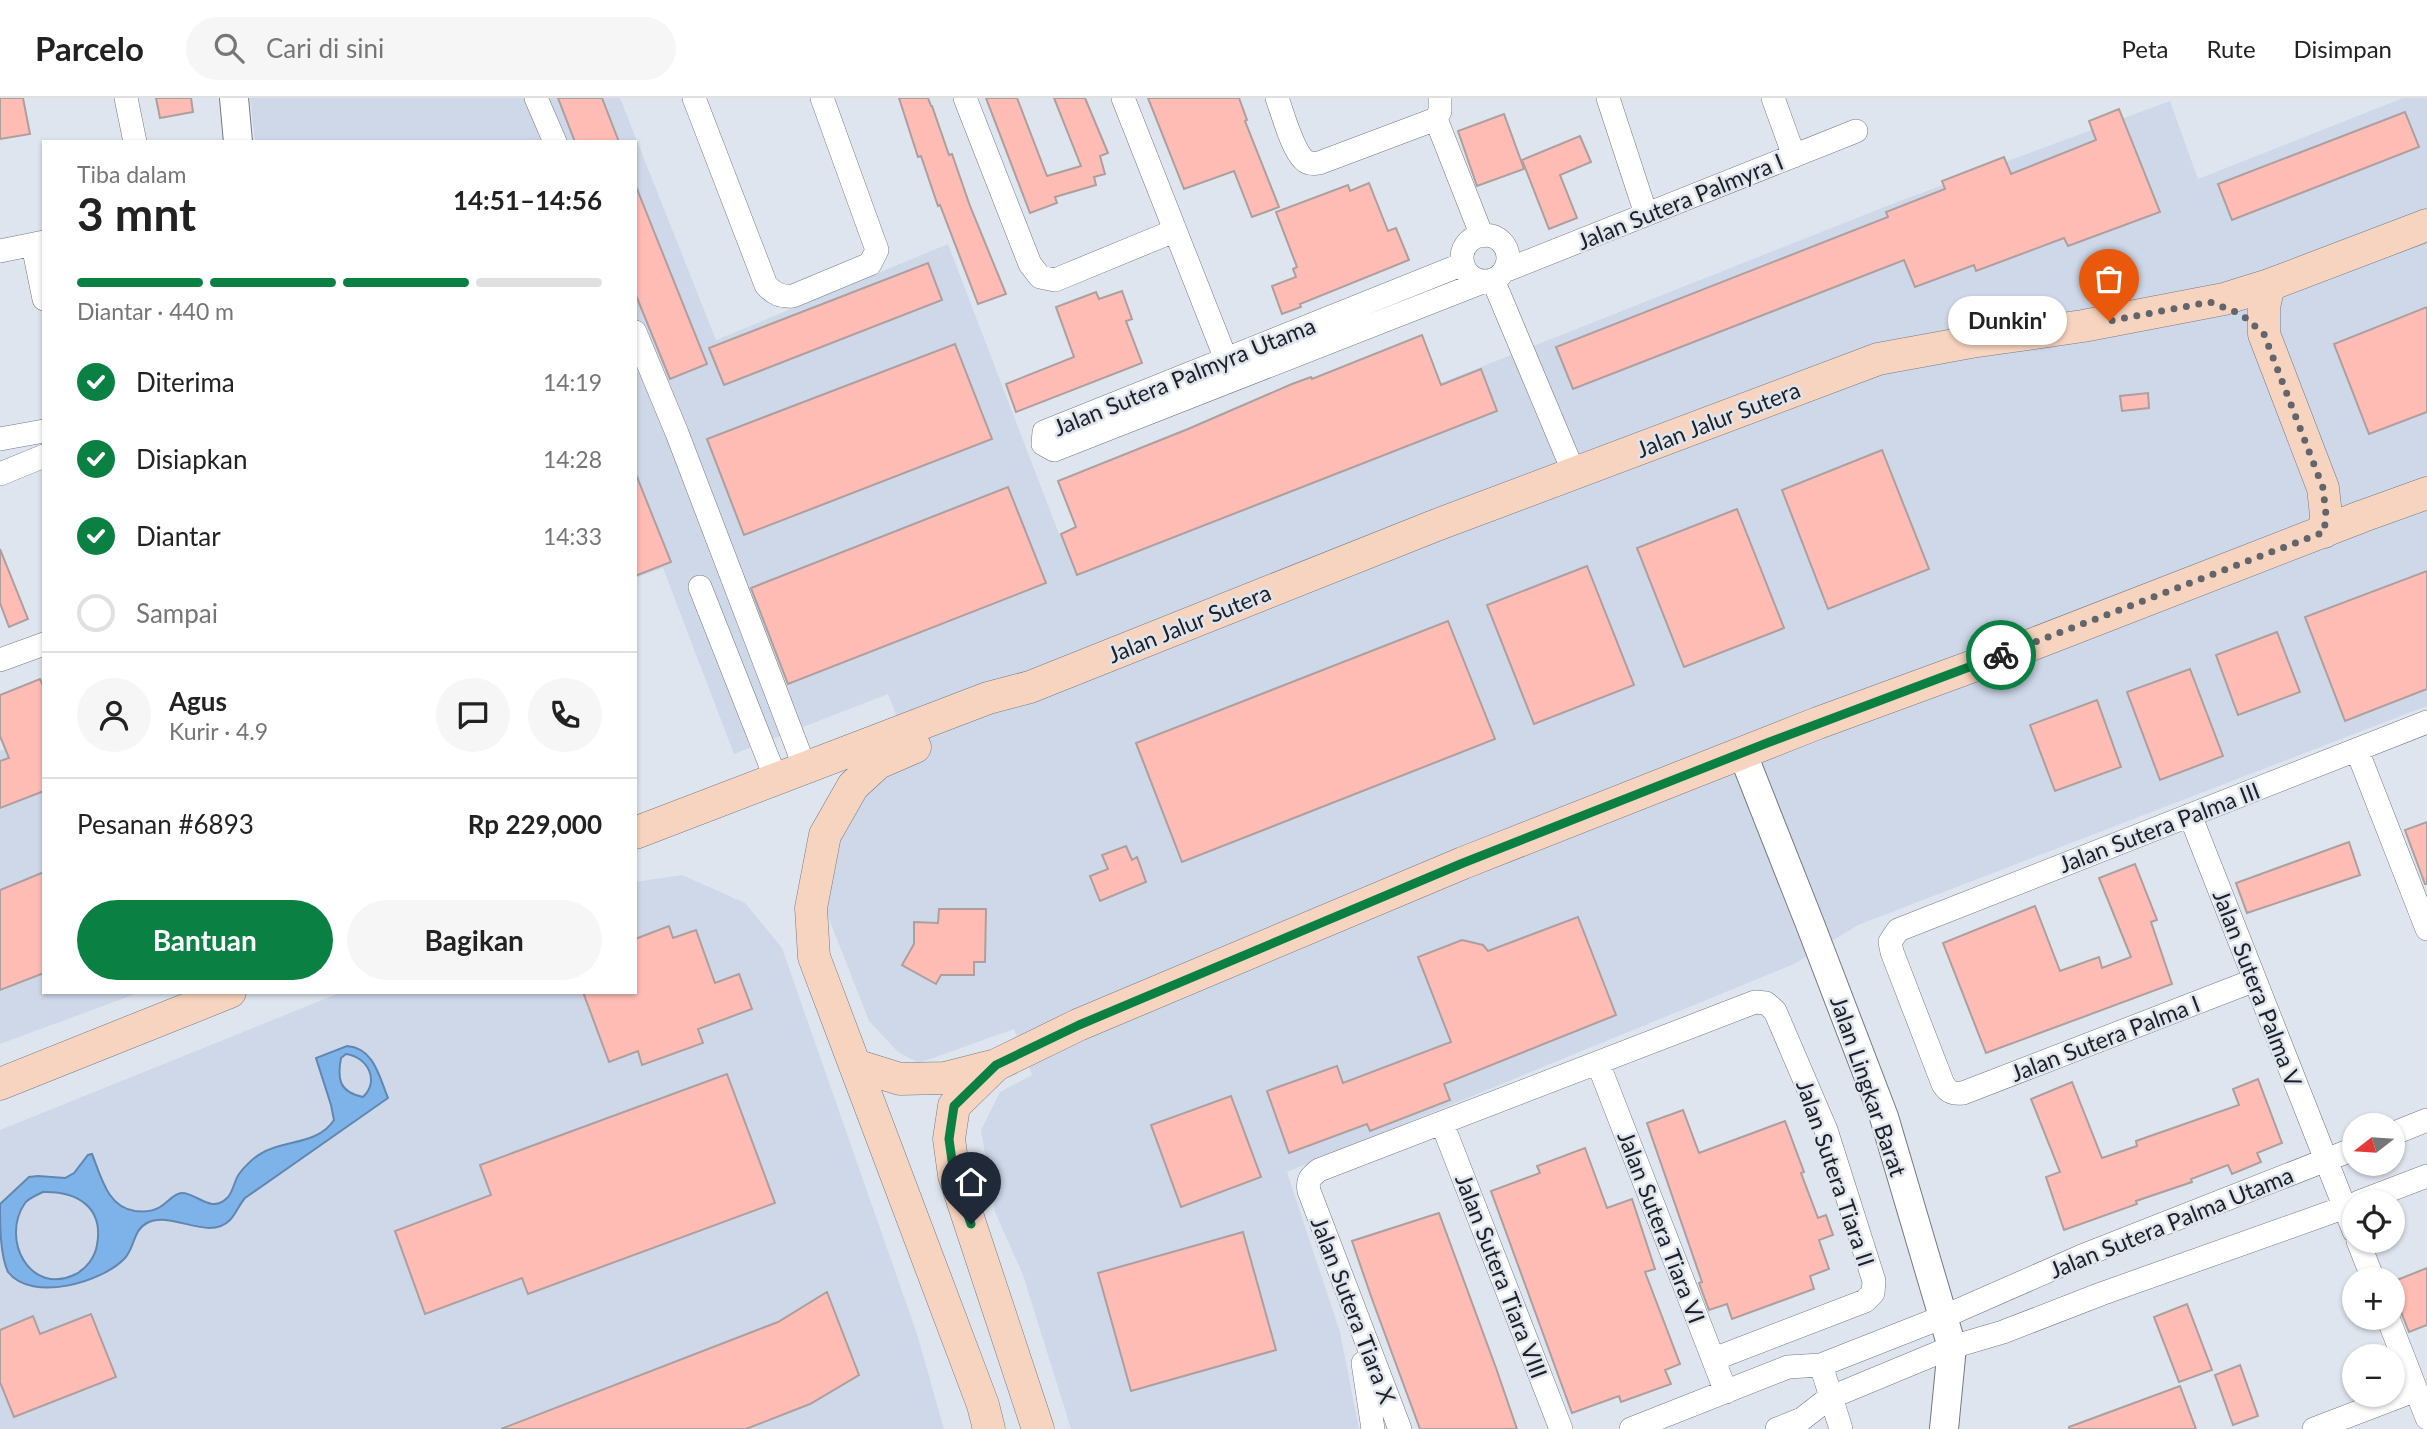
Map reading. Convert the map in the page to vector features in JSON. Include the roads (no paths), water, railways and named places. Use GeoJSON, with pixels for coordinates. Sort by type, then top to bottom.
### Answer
{"type":"FeatureCollection","features":[{"type":"Feature","properties":{"kind":"main road","name":"Jalan Jalur Sutera"},"geometry":{"type":"LineString","coordinates":[[637,832],[988,698],[1030,687],[1422,531],[1878,359],[2083,326],[2210,302],[2269,285],[2427,225]]}},
{"type":"Feature","properties":{"kind":"main road"},"geometry":{"type":"LineString","coordinates":[[2269,285],[2264,307],[2264,334],[2323,488],[2326,515],[2324,532]]}},
{"type":"Feature","properties":{"kind":"main road"},"geometry":{"type":"LineString","coordinates":[[2210,302],[2241,314],[2264,334]]}},
{"type":"Feature","properties":{"kind":"main road"},"geometry":{"type":"LineString","coordinates":[[2323,488],[2340,505],[2363,516]]}},
{"type":"Feature","properties":{"kind":"main road"},"geometry":{"type":"LineString","coordinates":[[855,1065],[900,1079],[945,1077],[996,1065],[1079,1025],[1361,905],[1742,752],[2427,494]]}},
{"type":"Feature","properties":{"kind":"main road","name":"Jalan Jalur Sutera"},"geometry":{"type":"LineString","coordinates":[[989,1429],[983,1405],[814,957],[811,908],[825,835],[853,786],[878,762],[994,715],[1030,687]]}},
{"type":"Feature","properties":{"kind":"main road"},"geometry":{"type":"LineString","coordinates":[[0,1084],[225,994]]}},
{"type":"Feature","properties":{"kind":"main road"},"geometry":{"type":"LineString","coordinates":[[996,1065],[954,1106],[949,1139],[954,1175],[1038,1429]]}},
{"type":"Feature","properties":{"kind":"street"},"geometry":{"type":"LineString","coordinates":[[126,98],[135,140]]}},
{"type":"Feature","properties":{"kind":"street"},"geometry":{"type":"LineString","coordinates":[[234,98],[238,140]]}},
{"type":"Feature","properties":{"kind":"street"},"geometry":{"type":"LineString","coordinates":[[536,98],[554,140]]}},
{"type":"Feature","properties":{"kind":"street"},"geometry":{"type":"LineString","coordinates":[[694,98],[766,285],[773,293],[783,297],[793,296],[870,264],[877,250],[822,98]]}},
{"type":"Feature","properties":{"kind":"street"},"geometry":{"type":"LineString","coordinates":[[965,98],[1030,264],[1040,277],[1055,279],[1174,231]]}},
{"type":"Feature","properties":{"kind":"street"},"geometry":{"type":"LineString","coordinates":[[1123,98],[1230,370]]}},
{"type":"Feature","properties":{"kind":"street"},"geometry":{"type":"LineString","coordinates":[[1277,98],[1297,150],[1303,159],[1311,164],[1319,163],[1438,108],[1482,236]]}},
{"type":"Feature","properties":{"kind":"street"},"geometry":{"type":"LineString","coordinates":[[1608,98],[1646,214]]}},
{"type":"Feature","properties":{"kind":"street"},"geometry":{"type":"LineString","coordinates":[[1773,98],[1794,156]]}},
{"type":"Feature","properties":{"kind":"street","name":"Jalan Sutera Palmyra I"},"geometry":{"type":"LineString","coordinates":[[1494,277],[1856,131]]}},
{"type":"Feature","properties":{"kind":"street"},"geometry":{"type":"LineString","coordinates":[[1482,236],[1497,239],[1502,243],[1508,257],[1494,277],[1471,276],[1463,264],[1469,242],[1482,236]]}},
{"type":"Feature","properties":{"kind":"street"},"geometry":{"type":"LineString","coordinates":[[0,251],[38,243],[42,280]]}},
{"type":"Feature","properties":{"kind":"street","name":"Jalan Sutera Palmyra Utama"},"geometry":{"type":"LineString","coordinates":[[1463,264],[1230,370],[1054,450],[1043,444],[1044,432],[1230,370],[1494,277]]}},
{"type":"Feature","properties":{"kind":"street"},"geometry":{"type":"LineString","coordinates":[[1494,277],[1574,473]]}},
{"type":"Feature","properties":{"kind":"street"},"geometry":{"type":"LineString","coordinates":[[637,337],[806,768]]}},
{"type":"Feature","properties":{"kind":"street"},"geometry":{"type":"LineString","coordinates":[[0,439],[42,431]]}},
{"type":"Feature","properties":{"kind":"street"},"geometry":{"type":"LineString","coordinates":[[0,474],[42,457]]}},
{"type":"Feature","properties":{"kind":"street"},"geometry":{"type":"LineString","coordinates":[[700,587],[776,779]]}},
{"type":"Feature","properties":{"kind":"street"},"geometry":{"type":"LineString","coordinates":[[0,660],[42,645]]}},
{"type":"Feature","properties":{"kind":"street","name":"Jalan Sutera Palma III"},"geometry":{"type":"LineString","coordinates":[[1954,1094],[1947,1091],[1943,1084],[1892,951],[1890,942],[1898,930],[2427,722]]}},
{"type":"Feature","properties":{"kind":"street"},"geometry":{"type":"LineString","coordinates":[[2357,750],[2425,920]]}},
{"type":"Feature","properties":{"kind":"street","name":"Jalan Lingkar Barat"},"geometry":{"type":"LineString","coordinates":[[1742,752],[1884,1117],[1952,1348],[1944,1429]]}},
{"type":"Feature","properties":{"kind":"street","name":"Jalan Sutera Palma V"},"geometry":{"type":"LineString","coordinates":[[2190,815],[2326,1161],[2344,1190]]}},
{"type":"Feature","properties":{"kind":"street","name":"Jalan Sutera Palma I"},"geometry":{"type":"LineString","coordinates":[[1954,1094],[1964,1093],[2255,981]]}},
{"type":"Feature","properties":{"kind":"street","name":"Jalan Sutera Tiara II"},"geometry":{"type":"LineString","coordinates":[[1598,1063],[1755,1002],[1766,1003],[1775,1011],[1826,1130],[1874,1281],[1873,1293],[1865,1301],[1714,1360]]}},
{"type":"Feature","properties":{"kind":"street"},"geometry":{"type":"LineString","coordinates":[[1442,1123],[1598,1063]]}},
{"type":"Feature","properties":{"kind":"street","name":"Jalan Sutera Tiara VI"},"geometry":{"type":"LineString","coordinates":[[1598,1063],[1726,1392]]}},
{"type":"Feature","properties":{"kind":"street"},"geometry":{"type":"LineString","coordinates":[[2405,1129],[2427,1120]]}},
{"type":"Feature","properties":{"kind":"street","name":"Jalan Sutera Tiara X"},"geometry":{"type":"LineString","coordinates":[[1399,1429],[1309,1191],[1308,1182],[1310,1176],[1319,1170],[1442,1123]]}},
{"type":"Feature","properties":{"kind":"street","name":"Jalan Sutera Tiara VIII"},"geometry":{"type":"LineString","coordinates":[[1442,1123],[1561,1429]]}},
{"type":"Feature","properties":{"kind":"street","name":"Jalan Sutera Palma Utama"},"geometry":{"type":"LineString","coordinates":[[1639,1428],[1788,1367],[1821,1365],[1943,1317],[2082,1256],[2342,1154]]}},
{"type":"Feature","properties":{"kind":"street","name":"Jalan Sutera Palma Utama"},"geometry":{"type":"LineString","coordinates":[[2391,1190],[2427,1176]]}},
{"type":"Feature","properties":{"kind":"street","name":"Jalan Sutera Palma Utama"},"geometry":{"type":"LineString","coordinates":[[1777,1429],[1802,1419],[1829,1398],[1952,1348],[2342,1209]]}},
{"type":"Feature","properties":{"kind":"street"},"geometry":{"type":"LineString","coordinates":[[1358,1324],[1373,1429]]}},
{"type":"Feature","properties":{"kind":"street"},"geometry":{"type":"LineString","coordinates":[[2393,1330],[2427,1418]]}},
{"type":"Feature","properties":{"kind":"street"},"geometry":{"type":"LineString","coordinates":[[1821,1365],[1840,1429]]}},
{"type":"Feature","properties":{"kind":"street"},"geometry":{"type":"LineString","coordinates":[[2314,1429],[2416,1390]]}},
{"type":"Feature","properties":{"kind":"water"},"geometry":{"type":"Polygon","coordinates":[[[347,1046],[364,1052],[378,1072],[388,1098],[245,1198],[230,1220],[211,1228],[167,1220],[147,1223],[139,1230],[128,1254],[115,1267],[101,1275],[67,1286],[33,1286],[19,1281],[8,1272],[2,1249],[0,1204],[29,1177],[65,1178],[74,1173],[88,1155],[92,1154],[106,1189],[118,1204],[125,1208],[151,1211],[182,1193],[210,1203],[221,1202],[229,1196],[237,1177],[249,1162],[270,1149],[319,1134],[334,1120],[316,1058],[347,1046]],[[346,1054],[341,1058],[342,1084],[349,1092],[363,1097],[371,1084],[369,1071],[360,1060],[346,1054]],[[43,1192],[25,1203],[18,1217],[18,1247],[24,1261],[33,1271],[45,1278],[60,1279],[80,1272],[92,1258],[97,1245],[96,1221],[92,1211],[77,1198],[43,1192]]]}},
{"type":"Feature","properties":{"kind":"place","name":"Dunkin'"},"geometry":{"type":"Point","coordinates":[2109,321]}}]}
